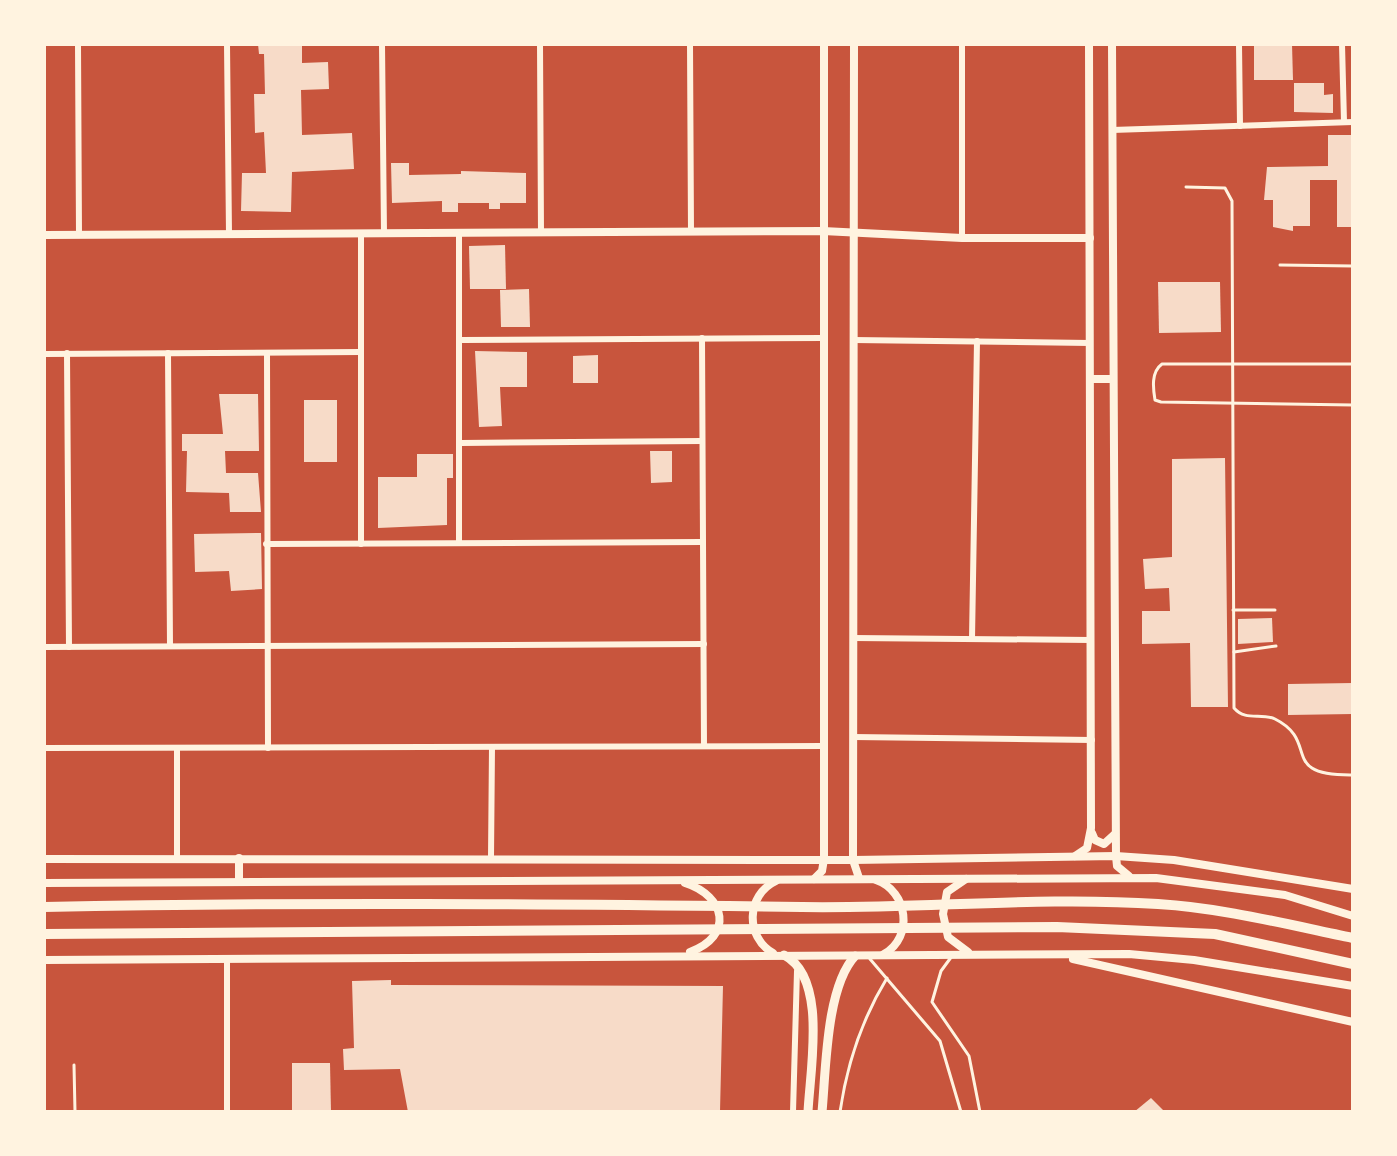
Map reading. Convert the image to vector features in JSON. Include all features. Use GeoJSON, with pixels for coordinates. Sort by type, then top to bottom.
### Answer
{"type":"FeatureCollection","features":[{"type":"Feature","properties":{"kind":"main road"},"geometry":{"type":"LineString","coordinates":[[44,907],[1160,904],[1232,913],[1353,938]]}},
{"type":"Feature","properties":{"kind":"main road"},"geometry":{"type":"LineString","coordinates":[[44,934],[1071,927],[1215,934],[1353,964]]}},
{"type":"Feature","properties":{"kind":"main road"},"geometry":{"type":"LineString","coordinates":[[784,956],[801,967],[810,994],[808,1112]]}},
{"type":"Feature","properties":{"kind":"main road"},"geometry":{"type":"LineString","coordinates":[[822,1112],[835,1002],[846,966],[855,956]]}},
{"type":"Feature","properties":{"kind":"street"},"geometry":{"type":"LineString","coordinates":[[78,44],[79,235]]}},
{"type":"Feature","properties":{"kind":"street"},"geometry":{"type":"LineString","coordinates":[[227,44],[229,234]]}},
{"type":"Feature","properties":{"kind":"street"},"geometry":{"type":"LineString","coordinates":[[382,44],[384,234]]}},
{"type":"Feature","properties":{"kind":"street"},"geometry":{"type":"LineString","coordinates":[[540,44],[541,233]]}},
{"type":"Feature","properties":{"kind":"street"},"geometry":{"type":"LineString","coordinates":[[690,44],[691,232]]}},
{"type":"Feature","properties":{"kind":"street"},"geometry":{"type":"LineString","coordinates":[[814,879],[822,871],[824,859],[824,44]]}},
{"type":"Feature","properties":{"kind":"street"},"geometry":{"type":"LineString","coordinates":[[854,44],[853,860],[863,878],[891,887],[897,894],[904,915],[895,946],[879,956]]}},
{"type":"Feature","properties":{"kind":"street"},"geometry":{"type":"LineString","coordinates":[[962,44],[962,238]]}},
{"type":"Feature","properties":{"kind":"street"},"geometry":{"type":"LineString","coordinates":[[1073,857],[1087,848],[1091,828],[1089,44]]}},
{"type":"Feature","properties":{"kind":"street"},"geometry":{"type":"LineString","coordinates":[[1112,44],[1116,856],[1117,866],[1134,878]]}},
{"type":"Feature","properties":{"kind":"street"},"geometry":{"type":"LineString","coordinates":[[1239,44],[1240,126]]}},
{"type":"Feature","properties":{"kind":"street"},"geometry":{"type":"LineString","coordinates":[[1342,44],[1344,122]]}},
{"type":"Feature","properties":{"kind":"street"},"geometry":{"type":"LineString","coordinates":[[1112,130],[1353,122]]}},
{"type":"Feature","properties":{"kind":"street"},"geometry":{"type":"LineString","coordinates":[[44,235],[823,231],[962,238],[1090,238]]}},
{"type":"Feature","properties":{"kind":"street"},"geometry":{"type":"LineString","coordinates":[[459,233],[462,340],[459,543]]}},
{"type":"Feature","properties":{"kind":"street"},"geometry":{"type":"LineString","coordinates":[[361,234],[361,544]]}},
{"type":"Feature","properties":{"kind":"street"},"geometry":{"type":"LineString","coordinates":[[702,338],[704,746]]}},
{"type":"Feature","properties":{"kind":"street"},"geometry":{"type":"LineString","coordinates":[[462,340],[822,338]]}},
{"type":"Feature","properties":{"kind":"street"},"geometry":{"type":"LineString","coordinates":[[853,340],[1090,343]]}},
{"type":"Feature","properties":{"kind":"street"},"geometry":{"type":"LineString","coordinates":[[972,639],[977,341]]}},
{"type":"Feature","properties":{"kind":"street"},"geometry":{"type":"LineString","coordinates":[[44,354],[361,352]]}},
{"type":"Feature","properties":{"kind":"street"},"geometry":{"type":"LineString","coordinates":[[67,353],[69,647]]}},
{"type":"Feature","properties":{"kind":"street"},"geometry":{"type":"LineString","coordinates":[[168,353],[170,646]]}},
{"type":"Feature","properties":{"kind":"street"},"geometry":{"type":"LineString","coordinates":[[267,353],[268,748]]}},
{"type":"Feature","properties":{"kind":"street"},"geometry":{"type":"LineString","coordinates":[[1090,379],[1112,379]]}},
{"type":"Feature","properties":{"kind":"street"},"geometry":{"type":"LineString","coordinates":[[461,443],[702,441]]}},
{"type":"Feature","properties":{"kind":"street"},"geometry":{"type":"LineString","coordinates":[[266,544],[702,542]]}},
{"type":"Feature","properties":{"kind":"street"},"geometry":{"type":"LineString","coordinates":[[853,638],[1091,640]]}},
{"type":"Feature","properties":{"kind":"street"},"geometry":{"type":"LineString","coordinates":[[44,647],[704,644]]}},
{"type":"Feature","properties":{"kind":"street"},"geometry":{"type":"LineString","coordinates":[[853,737],[1092,740]]}},
{"type":"Feature","properties":{"kind":"street"},"geometry":{"type":"LineString","coordinates":[[44,748],[824,746]]}},
{"type":"Feature","properties":{"kind":"street"},"geometry":{"type":"LineString","coordinates":[[491,858],[492,747]]}},
{"type":"Feature","properties":{"kind":"street"},"geometry":{"type":"LineString","coordinates":[[177,748],[177,859]]}},
{"type":"Feature","properties":{"kind":"street"},"geometry":{"type":"LineString","coordinates":[[1091,828],[1095,840],[1104,844],[1113,840],[1117,826]]}},
{"type":"Feature","properties":{"kind":"street"},"geometry":{"type":"LineString","coordinates":[[44,859],[853,860],[1116,856],[1174,860],[1353,889]]}},
{"type":"Feature","properties":{"kind":"street"},"geometry":{"type":"LineString","coordinates":[[239,858],[239,881]]}},
{"type":"Feature","properties":{"kind":"street"},"geometry":{"type":"LineString","coordinates":[[1012,859],[1014,878]]}},
{"type":"Feature","properties":{"kind":"street"},"geometry":{"type":"LineString","coordinates":[[971,953],[948,937],[943,914],[947,892],[954,885],[974,878]]}},
{"type":"Feature","properties":{"kind":"street"},"geometry":{"type":"LineString","coordinates":[[44,883],[1147,878],[1285,895],[1353,916]]}},
{"type":"Feature","properties":{"kind":"street"},"geometry":{"type":"LineString","coordinates":[[663,880],[706,892],[713,897],[719,919],[714,938],[702,948],[666,955]]}},
{"type":"Feature","properties":{"kind":"street"},"geometry":{"type":"LineString","coordinates":[[781,880],[764,888],[757,898],[753,919],[759,941],[784,956],[798,976],[793,1112]]}},
{"type":"Feature","properties":{"kind":"street"},"geometry":{"type":"LineString","coordinates":[[44,960],[879,956],[954,953],[1061,957],[1129,954],[1166,956],[1353,986]]}},
{"type":"Feature","properties":{"kind":"street"},"geometry":{"type":"LineString","coordinates":[[1061,957],[1353,1022]]}},
{"type":"Feature","properties":{"kind":"street"},"geometry":{"type":"LineString","coordinates":[[227,958],[227,1112]]}},
{"type":"Feature","properties":{"kind":"lane"},"geometry":{"type":"LineString","coordinates":[[1186,187],[1225,188],[1232,201],[1230,404],[1234,708],[1240,715],[1273,718],[1293,733],[1305,765],[1312,771],[1325,775],[1353,775]]}},
{"type":"Feature","properties":{"kind":"lane"},"geometry":{"type":"LineString","coordinates":[[1280,265],[1353,266]]}},
{"type":"Feature","properties":{"kind":"lane"},"geometry":{"type":"LineString","coordinates":[[1353,364],[1162,364],[1154,374],[1155,400],[1161,402],[1353,405]]}},
{"type":"Feature","properties":{"kind":"lane"},"geometry":{"type":"LineString","coordinates":[[1233,610],[1275,610]]}},
{"type":"Feature","properties":{"kind":"lane"},"geometry":{"type":"LineString","coordinates":[[1234,652],[1276,646]]}},
{"type":"Feature","properties":{"kind":"lane"},"geometry":{"type":"LineString","coordinates":[[954,953],[941,971],[932,1002],[969,1056],[980,1112]]}},
{"type":"Feature","properties":{"kind":"lane"},"geometry":{"type":"LineString","coordinates":[[867,956],[940,1041],[961,1112]]}},
{"type":"Feature","properties":{"kind":"lane"},"geometry":{"type":"LineString","coordinates":[[840,1112],[844,1086],[866,1012],[887,978]]}},
{"type":"Feature","properties":{"kind":"lane"},"geometry":{"type":"LineString","coordinates":[[74,1065],[75,1112]]}},
{"type":"Feature","properties":{"kind":"building"},"geometry":{"type":"Polygon","coordinates":[[[258,44],[302,44],[302,63],[328,62],[329,89],[301,90],[302,135],[352,133],[354,169],[292,172],[291,212],[241,211],[242,173],[266,173],[264,132],[255,133],[254,94],[265,94],[264,54],[259,54],[258,44]]]}},
{"type":"Feature","properties":{"kind":"building"},"geometry":{"type":"Polygon","coordinates":[[[1254,44],[1292,44],[1293,80],[1254,80],[1254,44]]]}},
{"type":"Feature","properties":{"kind":"building"},"geometry":{"type":"Polygon","coordinates":[[[1294,83],[1324,83],[1324,95],[1333,94],[1333,113],[1294,112],[1294,83]]]}},
{"type":"Feature","properties":{"kind":"building"},"geometry":{"type":"Polygon","coordinates":[[[1328,135],[1353,135],[1353,227],[1337,227],[1337,180],[1310,180],[1310,226],[1293,226],[1293,231],[1273,227],[1273,200],[1264,200],[1267,167],[1328,166],[1328,135]]]}},
{"type":"Feature","properties":{"kind":"building"},"geometry":{"type":"Polygon","coordinates":[[[391,163],[409,163],[409,175],[461,174],[461,171],[526,173],[526,203],[500,203],[500,209],[489,209],[489,203],[458,203],[458,212],[442,212],[442,201],[392,203],[391,163]]]}},
{"type":"Feature","properties":{"kind":"building"},"geometry":{"type":"Polygon","coordinates":[[[505,245],[506,289],[470,289],[469,246],[505,245]]]}},
{"type":"Feature","properties":{"kind":"building"},"geometry":{"type":"Polygon","coordinates":[[[1158,282],[1220,282],[1221,332],[1159,333],[1158,282]]]}},
{"type":"Feature","properties":{"kind":"building"},"geometry":{"type":"Polygon","coordinates":[[[529,289],[530,327],[501,327],[500,290],[529,289]]]}},
{"type":"Feature","properties":{"kind":"building"},"geometry":{"type":"Polygon","coordinates":[[[475,351],[527,352],[527,387],[500,387],[502,426],[479,427],[475,351]]]}},
{"type":"Feature","properties":{"kind":"building"},"geometry":{"type":"Polygon","coordinates":[[[598,355],[598,383],[573,383],[573,356],[598,355]]]}},
{"type":"Feature","properties":{"kind":"building"},"geometry":{"type":"Polygon","coordinates":[[[219,394],[258,394],[259,451],[225,451],[226,473],[258,473],[261,512],[230,512],[229,493],[186,492],[187,451],[182,451],[182,434],[223,434],[219,394]]]}},
{"type":"Feature","properties":{"kind":"building"},"geometry":{"type":"Polygon","coordinates":[[[304,400],[337,400],[337,462],[304,462],[304,400]]]}},
{"type":"Feature","properties":{"kind":"building"},"geometry":{"type":"Polygon","coordinates":[[[650,451],[672,451],[672,482],[651,483],[650,451]]]}},
{"type":"Feature","properties":{"kind":"building"},"geometry":{"type":"Polygon","coordinates":[[[417,454],[453,454],[453,478],[447,478],[447,525],[378,528],[378,477],[417,477],[417,454]]]}},
{"type":"Feature","properties":{"kind":"building"},"geometry":{"type":"Polygon","coordinates":[[[1225,458],[1228,707],[1191,707],[1190,643],[1142,644],[1142,611],[1170,611],[1169,588],[1145,589],[1143,559],[1172,557],[1172,459],[1225,458]]]}},
{"type":"Feature","properties":{"kind":"building"},"geometry":{"type":"Polygon","coordinates":[[[261,533],[262,589],[231,591],[229,571],[195,572],[194,534],[261,533]]]}},
{"type":"Feature","properties":{"kind":"building"},"geometry":{"type":"Polygon","coordinates":[[[1272,618],[1273,642],[1238,644],[1238,619],[1272,618]]]}},
{"type":"Feature","properties":{"kind":"building"},"geometry":{"type":"Polygon","coordinates":[[[1353,683],[1353,714],[1288,715],[1288,684],[1353,683]]]}},
{"type":"Feature","properties":{"kind":"building"},"geometry":{"type":"Polygon","coordinates":[[[391,980],[391,985],[723,986],[720,1112],[408,1112],[400,1069],[344,1070],[343,1049],[354,1048],[352,981],[391,980]]]}},
{"type":"Feature","properties":{"kind":"building"},"geometry":{"type":"Polygon","coordinates":[[[292,1063],[330,1063],[331,1112],[292,1112],[292,1063]]]}},
{"type":"Feature","properties":{"kind":"building"},"geometry":{"type":"Polygon","coordinates":[[[1151,1098],[1165,1112],[1134,1112],[1151,1098]]]}}]}
